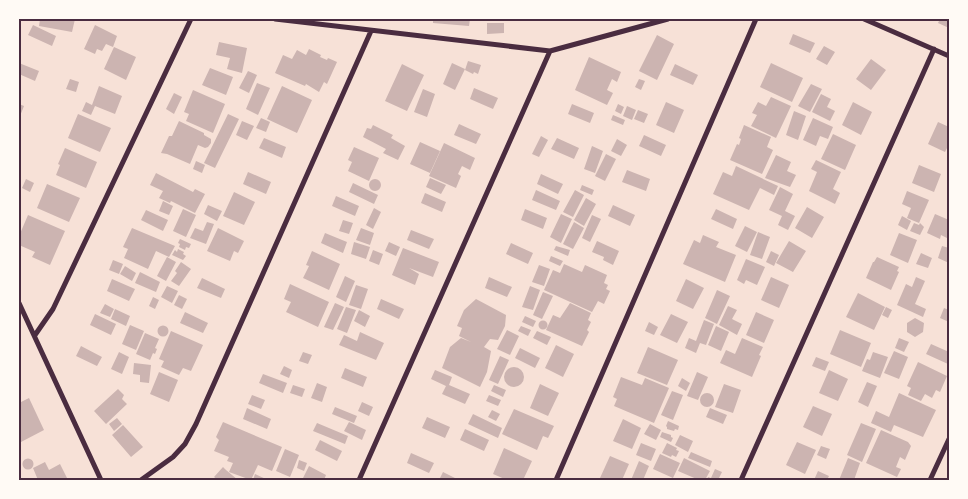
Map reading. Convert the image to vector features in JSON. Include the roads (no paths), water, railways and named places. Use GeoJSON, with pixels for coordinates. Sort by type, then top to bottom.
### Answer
{"type":"FeatureCollection","features":[{"type":"Feature","properties":{"kind":"street"},"geometry":{"type":"LineString","coordinates":[[35,335],[53,309],[65,285],[191,19]]}},
{"type":"Feature","properties":{"kind":"street"},"geometry":{"type":"LineString","coordinates":[[275,19],[550,51],[668,19]]}},
{"type":"Feature","properties":{"kind":"street"},"geometry":{"type":"LineString","coordinates":[[556,480],[756,19]]}},
{"type":"Feature","properties":{"kind":"street"},"geometry":{"type":"LineString","coordinates":[[864,19],[949,56]]}},
{"type":"Feature","properties":{"kind":"street"},"geometry":{"type":"LineString","coordinates":[[141,480],[173,457],[185,444],[196,424],[371,31]]}},
{"type":"Feature","properties":{"kind":"street"},"geometry":{"type":"LineString","coordinates":[[741,480],[934,49]]}},
{"type":"Feature","properties":{"kind":"street"},"geometry":{"type":"LineString","coordinates":[[359,480],[550,51]]}},
{"type":"Feature","properties":{"kind":"street"},"geometry":{"type":"LineString","coordinates":[[19,303],[101,480]]}},
{"type":"Feature","properties":{"kind":"street"},"geometry":{"type":"LineString","coordinates":[[930,480],[949,438]]}}]}
